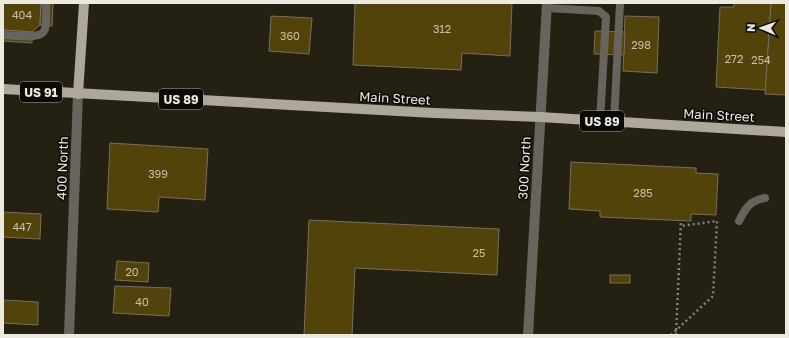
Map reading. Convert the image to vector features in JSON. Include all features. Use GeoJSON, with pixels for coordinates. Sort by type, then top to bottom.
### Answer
{"type":"FeatureCollection","features":[{"type":"Feature","properties":{"kind":"main road","name":"400 North"},"geometry":{"type":"LineString","coordinates":[[78,94],[84,3]]}},
{"type":"Feature","properties":{"kind":"main road","name":"Main Street"},"geometry":{"type":"LineString","coordinates":[[3,89],[540,117],[786,132]]}},
{"type":"Feature","properties":{"kind":"street","name":"300 North"},"geometry":{"type":"LineString","coordinates":[[528,335],[547,5]]}},
{"type":"Feature","properties":{"kind":"street","name":"400 North"},"geometry":{"type":"LineString","coordinates":[[69,335],[78,94]]}},
{"type":"Feature","properties":{"kind":"lane"},"geometry":{"type":"LineString","coordinates":[[3,35],[40,35],[45,30],[46,3]]}},
{"type":"Feature","properties":{"kind":"lane"},"geometry":{"type":"LineString","coordinates":[[614,122],[620,3]]}},
{"type":"Feature","properties":{"kind":"lane"},"geometry":{"type":"LineString","coordinates":[[547,5],[599,11],[606,18],[600,121]]}},
{"type":"Feature","properties":{"kind":"lane"},"geometry":{"type":"LineString","coordinates":[[740,221],[746,207],[753,200],[765,198]]}},
{"type":"Feature","properties":{"kind":"path"},"geometry":{"type":"LineString","coordinates":[[676,335],[681,220]]}},
{"type":"Feature","properties":{"kind":"path"},"geometry":{"type":"LineString","coordinates":[[671,335],[713,296],[717,221],[681,226]]}},
{"type":"Feature","properties":{"kind":"building"},"geometry":{"type":"Polygon","coordinates":[[[3,3],[41,3],[40,25],[32,32],[3,30],[3,3]]]}},
{"type":"Feature","properties":{"kind":"building"},"geometry":{"type":"Polygon","coordinates":[[[41,3],[53,3],[52,26],[40,25],[41,3]]]}},
{"type":"Feature","properties":{"kind":"building"},"geometry":{"type":"Polygon","coordinates":[[[355,3],[512,3],[510,56],[462,53],[461,70],[353,65],[355,3]]]}},
{"type":"Feature","properties":{"kind":"building"},"geometry":{"type":"Polygon","coordinates":[[[734,3],[771,3],[766,90],[716,87],[720,7],[734,7],[734,3]]]}},
{"type":"Feature","properties":{"kind":"building"},"geometry":{"type":"Polygon","coordinates":[[[771,3],[786,3],[786,95],[765,94],[771,3]]]}},
{"type":"Feature","properties":{"kind":"building"},"geometry":{"type":"Polygon","coordinates":[[[271,16],[312,18],[309,54],[269,51],[271,16]]]}},
{"type":"Feature","properties":{"kind":"building"},"geometry":{"type":"Polygon","coordinates":[[[625,16],[659,17],[657,73],[623,71],[625,16]]]}},
{"type":"Feature","properties":{"kind":"building"},"geometry":{"type":"Polygon","coordinates":[[[4,30],[32,32],[32,43],[3,41],[4,30]]]}},
{"type":"Feature","properties":{"kind":"building"},"geometry":{"type":"Polygon","coordinates":[[[595,31],[625,32],[624,55],[594,54],[595,31]]]}},
{"type":"Feature","properties":{"kind":"building"},"geometry":{"type":"Polygon","coordinates":[[[110,143],[208,149],[205,200],[159,197],[158,212],[107,209],[110,143]]]}},
{"type":"Feature","properties":{"kind":"building"},"geometry":{"type":"Polygon","coordinates":[[[571,162],[696,168],[696,173],[718,174],[716,215],[691,214],[691,221],[600,217],[600,211],[569,209],[571,162]]]}},
{"type":"Feature","properties":{"kind":"building"},"geometry":{"type":"Polygon","coordinates":[[[3,212],[41,214],[40,239],[3,237],[3,212]]]}},
{"type":"Feature","properties":{"kind":"building"},"geometry":{"type":"Polygon","coordinates":[[[309,220],[499,229],[497,275],[355,268],[352,335],[304,335],[309,220]]]}},
{"type":"Feature","properties":{"kind":"building"},"geometry":{"type":"Polygon","coordinates":[[[117,261],[149,263],[148,282],[115,280],[117,261]]]}},
{"type":"Feature","properties":{"kind":"building"},"geometry":{"type":"Polygon","coordinates":[[[610,275],[630,275],[630,283],[610,283],[610,275]]]}},
{"type":"Feature","properties":{"kind":"building"},"geometry":{"type":"Polygon","coordinates":[[[115,286],[171,288],[169,316],[113,313],[115,286]]]}},
{"type":"Feature","properties":{"kind":"building"},"geometry":{"type":"Polygon","coordinates":[[[3,300],[38,302],[38,325],[3,323],[3,300]]]}}]}
